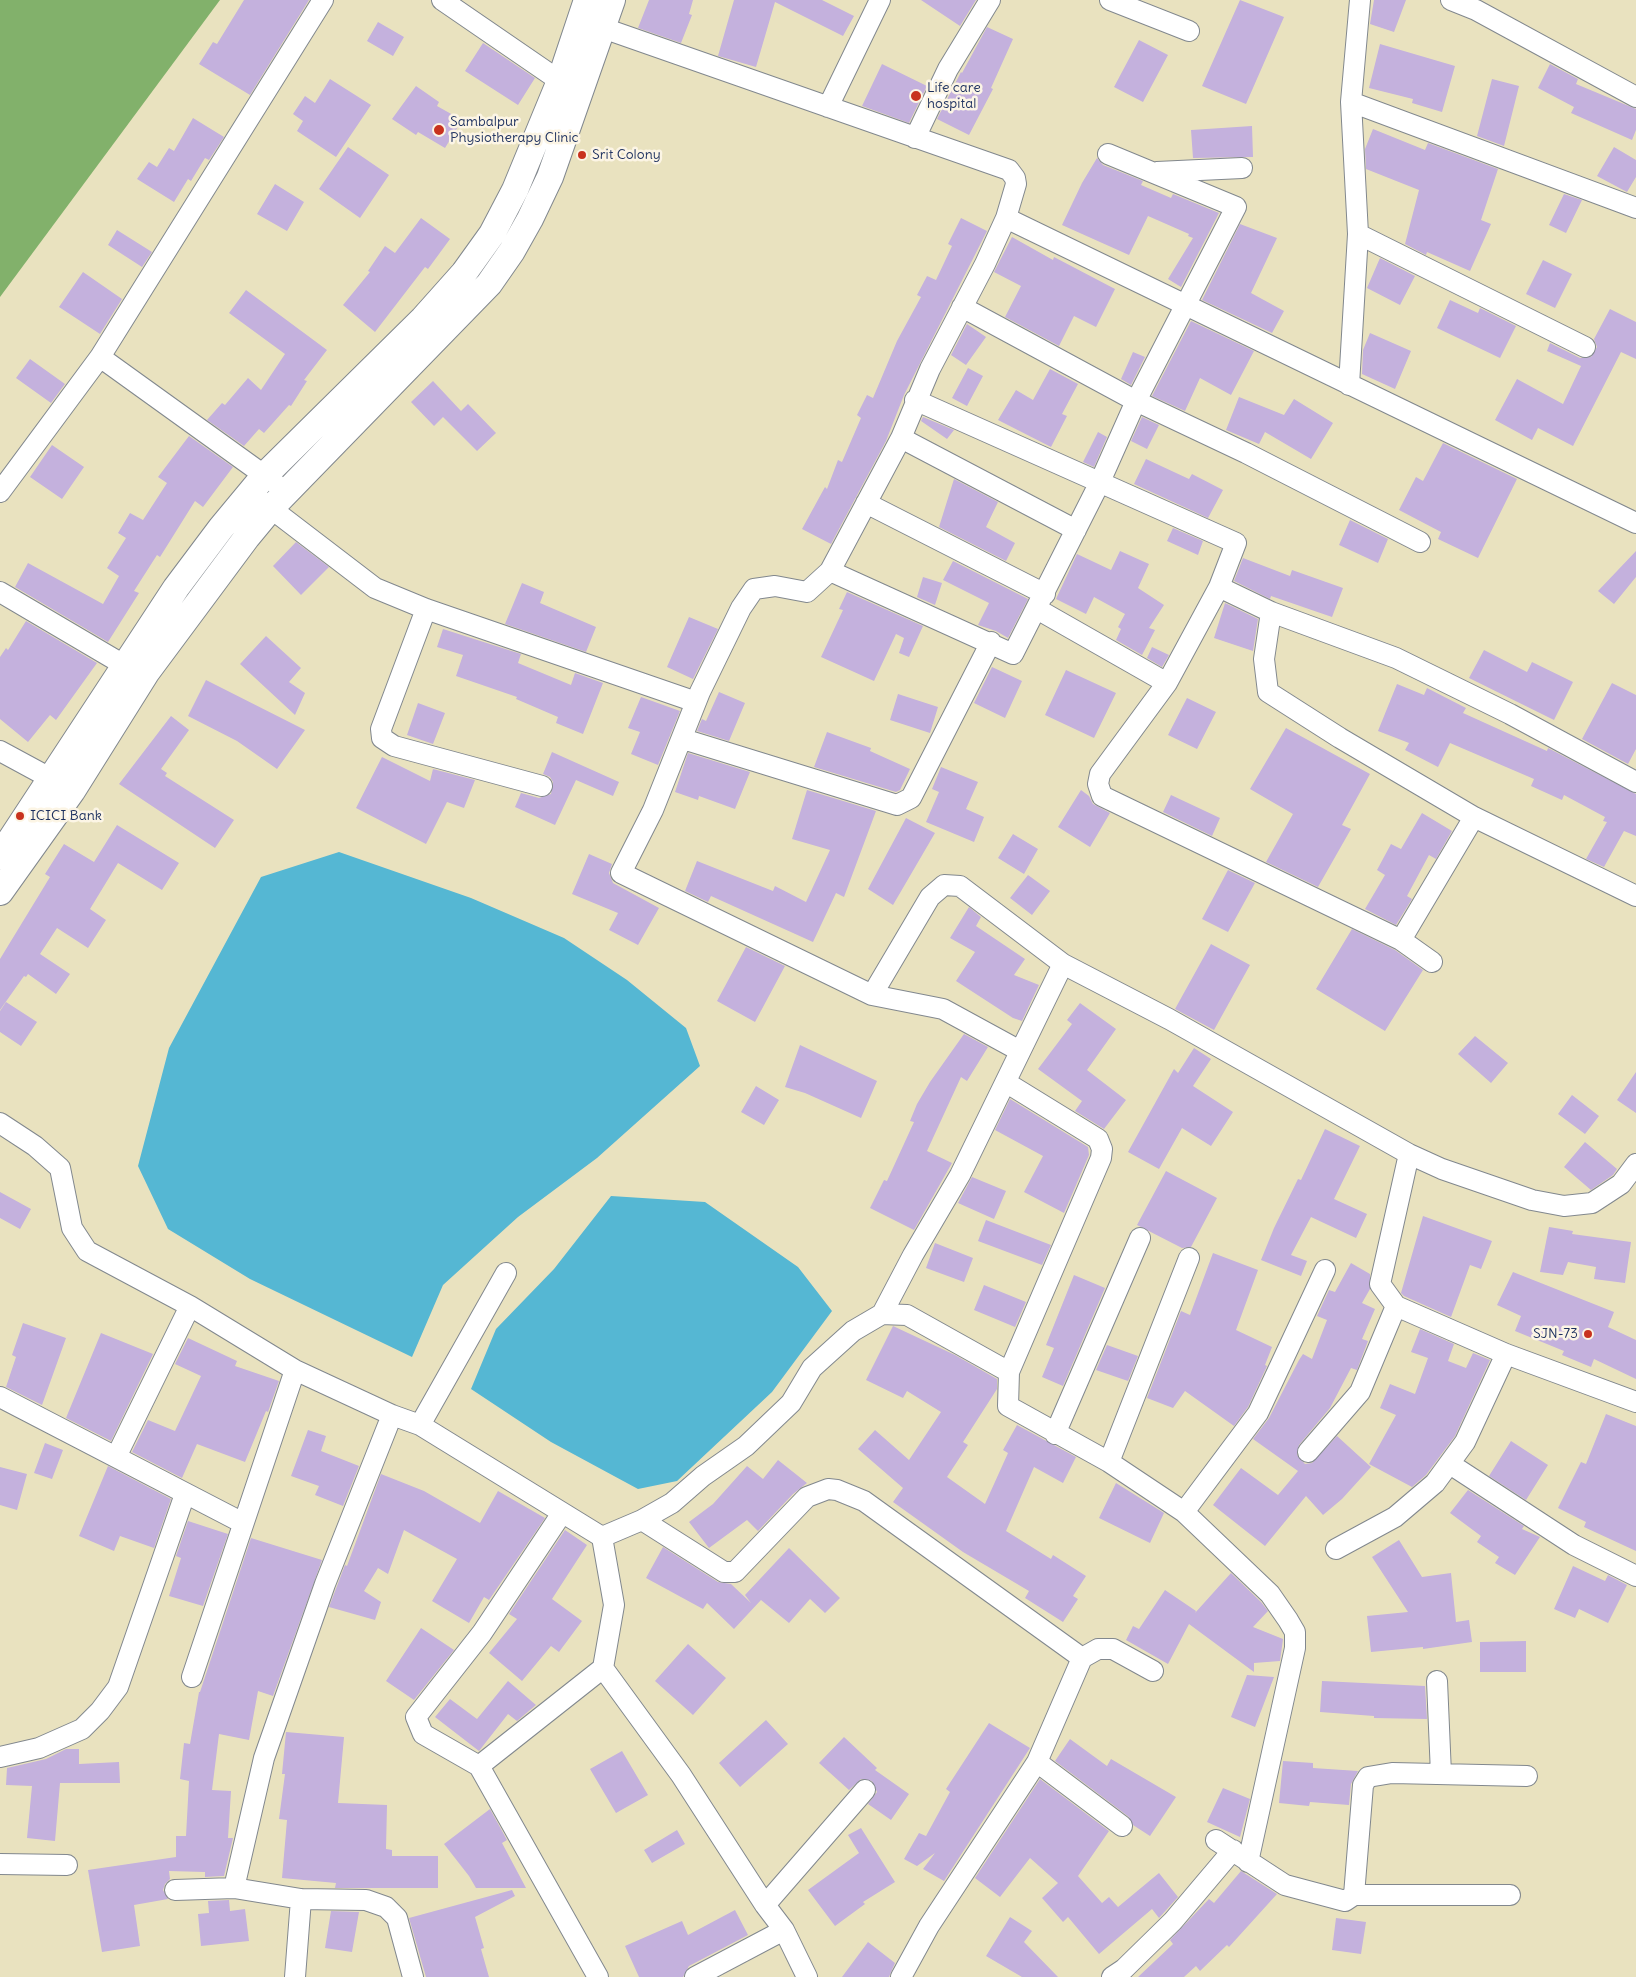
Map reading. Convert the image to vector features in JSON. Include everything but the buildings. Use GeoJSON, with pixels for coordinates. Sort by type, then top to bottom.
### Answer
{"type":"FeatureCollection","features":[{"type":"Feature","properties":{"kind":"main road"},"geometry":{"type":"LineString","coordinates":[[0,856],[8,829],[50,778],[176,588],[258,484],[423,319],[464,273],[492,234],[515,190],[560,81],[587,0]]}},
{"type":"Feature","properties":{"kind":"main road"},"geometry":{"type":"LineString","coordinates":[[0,892],[67,798],[146,673],[247,537],[279,500],[489,284],[512,251],[550,177],[612,0]]}},
{"type":"Feature","properties":{"kind":"street"},"geometry":{"type":"LineString","coordinates":[[0,492],[100,357],[323,0]]}},
{"type":"Feature","properties":{"kind":"street"},"geometry":{"type":"LineString","coordinates":[[442,0],[560,81]]}},
{"type":"Feature","properties":{"kind":"street"},"geometry":{"type":"LineString","coordinates":[[828,107],[880,0]]}},
{"type":"Feature","properties":{"kind":"street"},"geometry":{"type":"LineString","coordinates":[[915,138],[948,69],[990,0]]}},
{"type":"Feature","properties":{"kind":"street"},"geometry":{"type":"LineString","coordinates":[[1110,0],[1189,31]]}},
{"type":"Feature","properties":{"kind":"street"},"geometry":{"type":"LineString","coordinates":[[1349,385],[1358,234],[1351,102],[1360,0]]}},
{"type":"Feature","properties":{"kind":"street"},"geometry":{"type":"LineString","coordinates":[[1451,0],[1476,10],[1636,97]]}},
{"type":"Feature","properties":{"kind":"street"},"geometry":{"type":"LineString","coordinates":[[603,28],[1009,170],[1016,184],[1006,218],[974,287],[915,400],[901,438],[830,571],[807,592],[775,586],[754,588],[741,608],[696,702],[683,739],[653,810],[620,872],[872,994],[943,1009],[1020,1051]]}},
{"type":"Feature","properties":{"kind":"street"},"geometry":{"type":"LineString","coordinates":[[1351,102],[1636,208]]}},
{"type":"Feature","properties":{"kind":"street"},"geometry":{"type":"LineString","coordinates":[[830,571],[991,642],[1013,654],[1099,484],[1136,401],[1236,207],[1149,173],[1108,154]]}},
{"type":"Feature","properties":{"kind":"street"},"geometry":{"type":"LineString","coordinates":[[1149,173],[1242,168]]}},
{"type":"Feature","properties":{"kind":"street"},"geometry":{"type":"LineString","coordinates":[[1006,218],[1184,306],[1636,523]]}},
{"type":"Feature","properties":{"kind":"street"},"geometry":{"type":"LineString","coordinates":[[1358,234],[1585,347]]}},
{"type":"Feature","properties":{"kind":"street"},"geometry":{"type":"LineString","coordinates":[[962,307],[1136,401],[1246,453],[1420,542]]}},
{"type":"Feature","properties":{"kind":"street"},"geometry":{"type":"LineString","coordinates":[[100,357],[279,500],[375,588],[426,609],[696,702]]}},
{"type":"Feature","properties":{"kind":"street"},"geometry":{"type":"LineString","coordinates":[[915,400],[1236,544],[1219,587],[1167,683],[1100,774],[1098,784],[1102,796],[1401,940],[1432,962]]}},
{"type":"Feature","properties":{"kind":"street"},"geometry":{"type":"LineString","coordinates":[[901,438],[1076,530]]}},
{"type":"Feature","properties":{"kind":"street"},"geometry":{"type":"LineString","coordinates":[[866,503],[1041,601],[1167,683]]}},
{"type":"Feature","properties":{"kind":"street"},"geometry":{"type":"LineString","coordinates":[[1219,587],[1271,612],[1396,658],[1510,714],[1636,782]]}},
{"type":"Feature","properties":{"kind":"street"},"geometry":{"type":"LineString","coordinates":[[0,592],[124,665]]}},
{"type":"Feature","properties":{"kind":"street"},"geometry":{"type":"LineString","coordinates":[[426,609],[381,729],[382,738],[394,746],[542,786]]}},
{"type":"Feature","properties":{"kind":"street"},"geometry":{"type":"LineString","coordinates":[[1271,612],[1264,659],[1268,692],[1340,738],[1474,817],[1636,896]]}},
{"type":"Feature","properties":{"kind":"street"},"geometry":{"type":"LineString","coordinates":[[683,739],[896,805],[911,798],[991,642]]}},
{"type":"Feature","properties":{"kind":"street"},"geometry":{"type":"LineString","coordinates":[[0,751],[50,778]]}},
{"type":"Feature","properties":{"kind":"street"},"geometry":{"type":"LineString","coordinates":[[1401,940],[1474,817]]}},
{"type":"Feature","properties":{"kind":"street"},"geometry":{"type":"LineString","coordinates":[[872,994],[930,897],[944,885],[960,886],[1063,964],[1169,1019],[1409,1154],[1442,1169],[1523,1197],[1564,1206],[1592,1203],[1621,1184],[1636,1164]]}},
{"type":"Feature","properties":{"kind":"street"},"geometry":{"type":"LineString","coordinates":[[602,1537],[642,1520],[672,1503],[703,1476],[746,1446],[791,1403],[812,1368],[853,1331],[882,1314],[913,1255],[960,1176],[1007,1083],[1020,1051],[1063,964]]}},
{"type":"Feature","properties":{"kind":"street"},"geometry":{"type":"LineString","coordinates":[[1007,1083],[1098,1138],[1102,1149],[1101,1158],[1009,1372],[1008,1406],[1055,1434],[1109,1462],[1184,1512],[1270,1594],[1295,1632],[1295,1648],[1232,1851],[1173,1921],[1123,1974]]}},
{"type":"Feature","properties":{"kind":"street"},"geometry":{"type":"LineString","coordinates":[[0,1123],[35,1146],[60,1168],[72,1228],[87,1251],[190,1306],[295,1370],[392,1415],[420,1425],[602,1537],[614,1605],[603,1668],[479,1766]]}},
{"type":"Feature","properties":{"kind":"street"},"geometry":{"type":"LineString","coordinates":[[1409,1154],[1380,1284],[1396,1306],[1506,1354],[1636,1402]]}},
{"type":"Feature","properties":{"kind":"street"},"geometry":{"type":"LineString","coordinates":[[1055,1434],[1140,1238]]}},
{"type":"Feature","properties":{"kind":"street"},"geometry":{"type":"LineString","coordinates":[[1109,1462],[1189,1258]]}},
{"type":"Feature","properties":{"kind":"street"},"geometry":{"type":"LineString","coordinates":[[1184,1512],[1258,1413],[1325,1270]]}},
{"type":"Feature","properties":{"kind":"street"},"geometry":{"type":"LineString","coordinates":[[420,1425],[506,1273]]}},
{"type":"Feature","properties":{"kind":"street"},"geometry":{"type":"LineString","coordinates":[[116,1458],[190,1306]]}},
{"type":"Feature","properties":{"kind":"street"},"geometry":{"type":"LineString","coordinates":[[1308,1452],[1360,1392],[1396,1306]]}},
{"type":"Feature","properties":{"kind":"street"},"geometry":{"type":"LineString","coordinates":[[882,1314],[907,1316],[1009,1372]]}},
{"type":"Feature","properties":{"kind":"street"},"geometry":{"type":"LineString","coordinates":[[1336,1549],[1400,1513],[1435,1482],[1465,1442],[1506,1354]]}},
{"type":"Feature","properties":{"kind":"street"},"geometry":{"type":"LineString","coordinates":[[192,1677],[295,1370]]}},
{"type":"Feature","properties":{"kind":"street"},"geometry":{"type":"LineString","coordinates":[[0,1397],[243,1523]]}},
{"type":"Feature","properties":{"kind":"street"},"geometry":{"type":"LineString","coordinates":[[234,1888],[264,1758],[325,1584],[353,1519],[392,1415]]}},
{"type":"Feature","properties":{"kind":"street"},"geometry":{"type":"LineString","coordinates":[[1450,1464],[1574,1545],[1636,1576]]}},
{"type":"Feature","properties":{"kind":"street"},"geometry":{"type":"LineString","coordinates":[[642,1520],[724,1572],[735,1572],[807,1498],[828,1489],[837,1490],[864,1501],[1082,1658]]}},
{"type":"Feature","properties":{"kind":"street"},"geometry":{"type":"LineString","coordinates":[[0,1757],[39,1748],[82,1729],[100,1711],[118,1686],[185,1494]]}},
{"type":"Feature","properties":{"kind":"street"},"geometry":{"type":"LineString","coordinates":[[562,1513],[482,1633],[416,1717],[423,1734],[479,1766],[598,1977]]}},
{"type":"Feature","properties":{"kind":"street"},"geometry":{"type":"LineString","coordinates":[[901,1977],[928,1926],[1037,1762],[1082,1658],[1098,1649],[1112,1649],[1153,1671]]}},
{"type":"Feature","properties":{"kind":"street"},"geometry":{"type":"LineString","coordinates":[[603,1668],[682,1775],[765,1905],[784,1930],[807,1977]]}},
{"type":"Feature","properties":{"kind":"street"},"geometry":{"type":"LineString","coordinates":[[1437,1681],[1440,1774]]}},
{"type":"Feature","properties":{"kind":"street"},"geometry":{"type":"LineString","coordinates":[[1037,1762],[1122,1826]]}},
{"type":"Feature","properties":{"kind":"street"},"geometry":{"type":"LineString","coordinates":[[1354,1895],[1363,1785],[1368,1777],[1392,1773],[1527,1776]]}},
{"type":"Feature","properties":{"kind":"street"},"geometry":{"type":"LineString","coordinates":[[765,1905],[865,1790]]}},
{"type":"Feature","properties":{"kind":"street"},"geometry":{"type":"LineString","coordinates":[[1232,1851],[1285,1886],[1345,1901],[1354,1895],[1510,1895]]}},
{"type":"Feature","properties":{"kind":"street"},"geometry":{"type":"LineString","coordinates":[[0,1864],[67,1865]]}},
{"type":"Feature","properties":{"kind":"street"},"geometry":{"type":"LineString","coordinates":[[175,1890],[234,1888],[302,1899],[366,1900],[386,1907],[397,1918],[413,1977]]}},
{"type":"Feature","properties":{"kind":"street"},"geometry":{"type":"LineString","coordinates":[[295,1977],[302,1899]]}},
{"type":"Feature","properties":{"kind":"street"},"geometry":{"type":"LineString","coordinates":[[695,1977],[784,1930]]}},
{"type":"Feature","properties":{"kind":"green space"},"geometry":{"type":"Polygon","coordinates":[[[0,0],[220,0],[0,297],[0,0]]]}},
{"type":"Feature","properties":{"kind":"water"},"geometry":{"type":"Polygon","coordinates":[[[339,852],[471,898],[564,938],[627,980],[686,1028],[700,1066],[597,1158],[518,1217],[443,1285],[412,1357],[250,1279],[168,1229],[138,1166],[169,1048],[261,877],[339,852]]]}},
{"type":"Feature","properties":{"kind":"water"},"geometry":{"type":"Polygon","coordinates":[[[611,1196],[705,1202],[798,1267],[832,1311],[772,1392],[677,1481],[638,1489],[551,1442],[471,1389],[496,1329],[554,1269],[611,1196]]]}},
{"type":"Feature","properties":{"kind":"place","name":"Life care hospital"},"geometry":{"type":"Point","coordinates":[916,96]}},
{"type":"Feature","properties":{"kind":"place","name":"Sambalpur Physiotherapy Clinic"},"geometry":{"type":"Point","coordinates":[439,130]}},
{"type":"Feature","properties":{"kind":"place","name":"Srit Colony"},"geometry":{"type":"Point","coordinates":[582,155]}},
{"type":"Feature","properties":{"kind":"place","name":"ICICI Bank"},"geometry":{"type":"Point","coordinates":[20,816]}},
{"type":"Feature","properties":{"kind":"place","name":"SJN-73"},"geometry":{"type":"Point","coordinates":[1588,1334]}}]}
